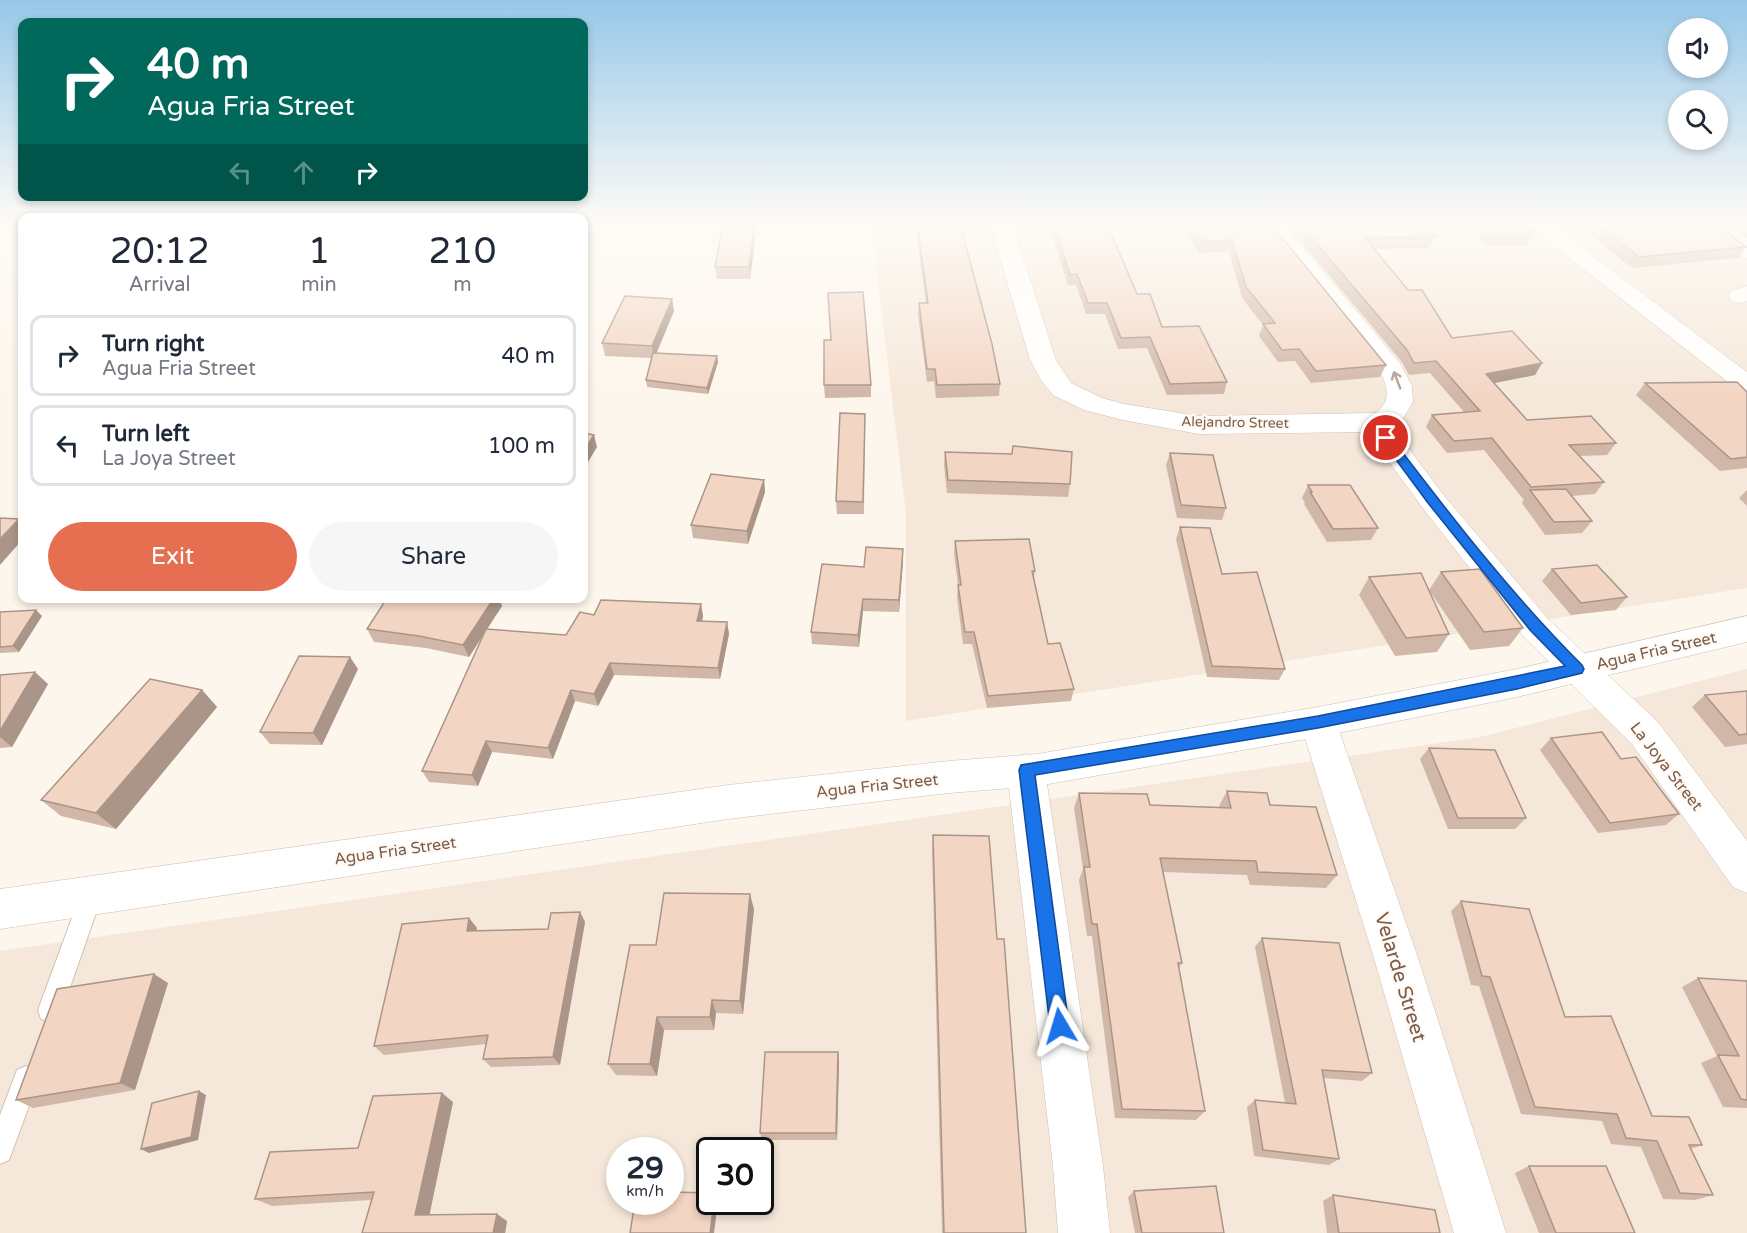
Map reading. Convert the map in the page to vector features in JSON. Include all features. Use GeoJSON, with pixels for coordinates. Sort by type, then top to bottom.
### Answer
{"type":"FeatureCollection","features":[{"type":"Feature","properties":{"kind":"street","name":"Alejandro Street"},"geometry":{"type":"LineString","coordinates":[[1019,282],[1043,360],[1054,380],[1076,397],[1123,412],[1199,425],[1375,423]]}},
{"type":"Feature","properties":{"kind":"street"},"geometry":{"type":"LineString","coordinates":[[1320,282],[1378,350],[1396,376],[1401,392],[1397,410],[1392,417],[1375,423]]}},
{"type":"Feature","properties":{"kind":"street"},"geometry":{"type":"LineString","coordinates":[[1612,282],[1747,384]]}},
{"type":"Feature","properties":{"kind":"street","name":"La Joya Street"},"geometry":{"type":"LineString","coordinates":[[1375,423],[1432,500],[1535,627],[1645,733],[1747,874]]}},
{"type":"Feature","properties":{"kind":"street","name":"Agua Fria Street"},"geometry":{"type":"LineString","coordinates":[[0,909],[728,802],[1070,764],[1318,722],[1517,683],[1747,629]]}},
{"type":"Feature","properties":{"kind":"street","name":"Velarde Street"},"geometry":{"type":"LineString","coordinates":[[1318,722],[1395,955],[1480,1233]]}},
{"type":"Feature","properties":{"kind":"street"},"geometry":{"type":"LineString","coordinates":[[1026,770],[1078,1166],[1084,1233]]}},
{"type":"Feature","properties":{"kind":"lane"},"geometry":{"type":"LineString","coordinates":[[0,1151],[91,896]]}},
{"type":"Feature","properties":{"kind":"shaded area"},"geometry":{"type":"Polygon","coordinates":[[[878,282],[1747,282],[1747,588],[906,721],[906,514],[878,282]]]}},
{"type":"Feature","properties":{"kind":"shaded area"},"geometry":{"type":"Polygon","coordinates":[[[1747,669],[1747,1233],[0,1233],[0,951],[1480,737],[1747,669]]]}},
{"type":"Feature","properties":{"kind":"building"},"geometry":{"type":"Polygon","coordinates":[[[925,282],[975,282],[1000,384],[937,385],[935,369],[927,369],[919,303],[928,303],[925,282]]]}},
{"type":"Feature","properties":{"kind":"building"},"geometry":{"type":"Polygon","coordinates":[[[1080,282],[1132,282],[1137,294],[1150,294],[1162,327],[1199,326],[1227,382],[1170,384],[1150,337],[1121,338],[1107,303],[1088,303],[1080,282]]]}},
{"type":"Feature","properties":{"kind":"building"},"geometry":{"type":"Polygon","coordinates":[[[1244,282],[1318,282],[1386,365],[1316,371],[1299,349],[1282,350],[1263,324],[1275,323],[1246,287],[1244,282]]]}},
{"type":"Feature","properties":{"kind":"building"},"geometry":{"type":"Polygon","coordinates":[[[1349,282],[1401,282],[1408,290],[1422,290],[1452,338],[1512,331],[1542,363],[1486,374],[1527,420],[1591,416],[1616,443],[1569,445],[1604,482],[1531,487],[1492,438],[1454,441],[1432,415],[1480,411],[1436,361],[1414,363],[1407,350],[1349,282]]]}},
{"type":"Feature","properties":{"kind":"building"},"geometry":{"type":"Polygon","coordinates":[[[863,292],[871,385],[824,385],[824,340],[831,340],[828,293],[863,292]]]}},
{"type":"Feature","properties":{"kind":"building"},"geometry":{"type":"Polygon","coordinates":[[[625,296],[672,299],[652,346],[602,343],[625,296]]]}},
{"type":"Feature","properties":{"kind":"building"},"geometry":{"type":"Polygon","coordinates":[[[653,353],[717,356],[707,388],[646,380],[653,353]]]}},
{"type":"Feature","properties":{"kind":"building"},"geometry":{"type":"Polygon","coordinates":[[[1737,382],[1747,392],[1747,457],[1731,459],[1645,383],[1737,382]]]}},
{"type":"Feature","properties":{"kind":"building"},"geometry":{"type":"Polygon","coordinates":[[[840,413],[865,414],[863,502],[836,501],[840,413]]]}},
{"type":"Feature","properties":{"kind":"building"},"geometry":{"type":"Polygon","coordinates":[[[588,434],[594,435],[588,445],[588,434]]]}},
{"type":"Feature","properties":{"kind":"building"},"geometry":{"type":"Polygon","coordinates":[[[1013,446],[1072,452],[1070,484],[948,480],[945,452],[1012,454],[1013,446]]]}},
{"type":"Feature","properties":{"kind":"building"},"geometry":{"type":"Polygon","coordinates":[[[1170,453],[1213,455],[1226,508],[1181,505],[1170,453]]]}},
{"type":"Feature","properties":{"kind":"building"},"geometry":{"type":"Polygon","coordinates":[[[711,474],[764,480],[747,531],[691,525],[711,474]]]}},
{"type":"Feature","properties":{"kind":"building"},"geometry":{"type":"Polygon","coordinates":[[[1308,485],[1350,485],[1378,528],[1333,529],[1308,485]]]}},
{"type":"Feature","properties":{"kind":"building"},"geometry":{"type":"Polygon","coordinates":[[[1566,489],[1592,521],[1554,522],[1530,490],[1566,489]]]}},
{"type":"Feature","properties":{"kind":"building"},"geometry":{"type":"Polygon","coordinates":[[[0,518],[18,519],[18,520],[0,539],[0,518]]]}},
{"type":"Feature","properties":{"kind":"building"},"geometry":{"type":"Polygon","coordinates":[[[1180,527],[1210,528],[1222,574],[1257,572],[1285,669],[1212,666],[1180,527]]]}},
{"type":"Feature","properties":{"kind":"building"},"geometry":{"type":"Polygon","coordinates":[[[1029,539],[1035,571],[1032,571],[1048,644],[1060,643],[1074,689],[988,696],[974,632],[965,632],[958,585],[961,585],[955,541],[1029,539]]]}},
{"type":"Feature","properties":{"kind":"building"},"geometry":{"type":"Polygon","coordinates":[[[866,547],[903,549],[899,600],[863,599],[858,635],[811,632],[822,564],[864,567],[866,547]]]}},
{"type":"Feature","properties":{"kind":"building"},"geometry":{"type":"Polygon","coordinates":[[[1597,565],[1627,597],[1581,603],[1552,569],[1597,565]]]}},
{"type":"Feature","properties":{"kind":"building"},"geometry":{"type":"Polygon","coordinates":[[[1480,569],[1523,628],[1484,632],[1441,572],[1480,569]]]}},
{"type":"Feature","properties":{"kind":"building"},"geometry":{"type":"Polygon","coordinates":[[[1421,573],[1449,634],[1406,638],[1369,577],[1421,573]]]}},
{"type":"Feature","properties":{"kind":"building"},"geometry":{"type":"Polygon","coordinates":[[[601,600],[701,604],[697,621],[727,622],[718,668],[610,663],[594,694],[571,690],[548,748],[486,741],[472,775],[422,771],[486,629],[566,635],[580,612],[594,615],[601,600]]]}},
{"type":"Feature","properties":{"kind":"building"},"geometry":{"type":"Polygon","coordinates":[[[384,603],[491,603],[463,645],[367,629],[384,603]]]}},
{"type":"Feature","properties":{"kind":"building"},"geometry":{"type":"Polygon","coordinates":[[[36,610],[13,646],[0,647],[0,612],[36,610]]]}},
{"type":"Feature","properties":{"kind":"building"},"geometry":{"type":"Polygon","coordinates":[[[299,656],[350,657],[313,733],[260,732],[299,656]]]}},
{"type":"Feature","properties":{"kind":"building"},"geometry":{"type":"Polygon","coordinates":[[[35,672],[0,731],[0,675],[35,672]]]}},
{"type":"Feature","properties":{"kind":"building"},"geometry":{"type":"Polygon","coordinates":[[[150,679],[202,690],[96,813],[41,800],[150,679]]]}},
{"type":"Feature","properties":{"kind":"building"},"geometry":{"type":"Polygon","coordinates":[[[1747,691],[1747,734],[1739,735],[1705,695],[1747,691]]]}},
{"type":"Feature","properties":{"kind":"building"},"geometry":{"type":"Polygon","coordinates":[[[1602,732],[1621,759],[1636,757],[1679,814],[1610,823],[1551,738],[1602,732]]]}},
{"type":"Feature","properties":{"kind":"building"},"geometry":{"type":"Polygon","coordinates":[[[1429,748],[1495,750],[1526,818],[1458,818],[1429,748]]]}},
{"type":"Feature","properties":{"kind":"building"},"geometry":{"type":"Polygon","coordinates":[[[1227,791],[1267,793],[1270,805],[1316,807],[1337,875],[1258,872],[1256,861],[1160,858],[1182,963],[1178,963],[1205,1111],[1122,1109],[1097,924],[1092,924],[1084,867],[1090,867],[1079,793],[1147,794],[1150,805],[1231,808],[1227,791]]]}},
{"type":"Feature","properties":{"kind":"building"},"geometry":{"type":"Polygon","coordinates":[[[933,835],[989,836],[997,939],[1004,939],[1026,1233],[944,1233],[933,835]]]}},
{"type":"Feature","properties":{"kind":"building"},"geometry":{"type":"Polygon","coordinates":[[[664,893],[750,894],[740,1001],[712,1000],[710,1017],[657,1017],[650,1064],[608,1064],[630,945],[656,945],[664,893]]]}},
{"type":"Feature","properties":{"kind":"building"},"geometry":{"type":"Polygon","coordinates":[[[1461,901],[1529,909],[1565,1017],[1611,1016],[1652,1116],[1689,1117],[1702,1145],[1689,1145],[1713,1195],[1680,1193],[1657,1141],[1626,1138],[1617,1114],[1535,1107],[1490,977],[1482,976],[1461,901]]]}},
{"type":"Feature","properties":{"kind":"building"},"geometry":{"type":"Polygon","coordinates":[[[580,912],[553,1057],[483,1059],[488,1035],[374,1046],[402,924],[469,918],[467,931],[548,929],[551,913],[580,912]]]}},
{"type":"Feature","properties":{"kind":"building"},"geometry":{"type":"Polygon","coordinates":[[[1262,938],[1339,943],[1372,1073],[1322,1070],[1339,1159],[1263,1150],[1255,1100],[1296,1104],[1262,938]]]}},
{"type":"Feature","properties":{"kind":"building"},"geometry":{"type":"Polygon","coordinates":[[[154,974],[120,1083],[16,1100],[57,989],[154,974]]]}},
{"type":"Feature","properties":{"kind":"building"},"geometry":{"type":"Polygon","coordinates":[[[1698,978],[1747,981],[1747,1100],[1741,1099],[1718,1055],[1739,1056],[1698,978]]]}},
{"type":"Feature","properties":{"kind":"building"},"geometry":{"type":"Polygon","coordinates":[[[765,1052],[838,1052],[836,1133],[760,1133],[765,1052]]]}},
{"type":"Feature","properties":{"kind":"building"},"geometry":{"type":"Polygon","coordinates":[[[199,1091],[191,1137],[141,1149],[152,1103],[199,1091]]]}},
{"type":"Feature","properties":{"kind":"building"},"geometry":{"type":"Polygon","coordinates":[[[442,1093],[415,1215],[497,1214],[493,1233],[362,1233],[374,1192],[255,1199],[270,1152],[358,1148],[373,1096],[442,1093]]]}},
{"type":"Feature","properties":{"kind":"building"},"geometry":{"type":"Polygon","coordinates":[[[1529,1166],[1606,1166],[1635,1233],[1556,1233],[1529,1166]]]}},
{"type":"Feature","properties":{"kind":"building"},"geometry":{"type":"Polygon","coordinates":[[[1216,1186],[1224,1233],[1142,1233],[1134,1191],[1216,1186]]]}},
{"type":"Feature","properties":{"kind":"building"},"geometry":{"type":"Polygon","coordinates":[[[684,1192],[696,1193],[696,1215],[712,1215],[710,1233],[630,1233],[633,1215],[684,1215],[684,1192]]]}},
{"type":"Feature","properties":{"kind":"building"},"geometry":{"type":"Polygon","coordinates":[[[1333,1195],[1435,1210],[1440,1233],[1339,1233],[1333,1195]]]}},
{"type":"Feature","properties":{"kind":"route"},"geometry":{"type":"LineString","coordinates":[[1060,1026],[1026,770],[1081,763],[1191,742],[1318,722],[1577,669],[1535,627],[1432,500],[1386,438]]}}]}
